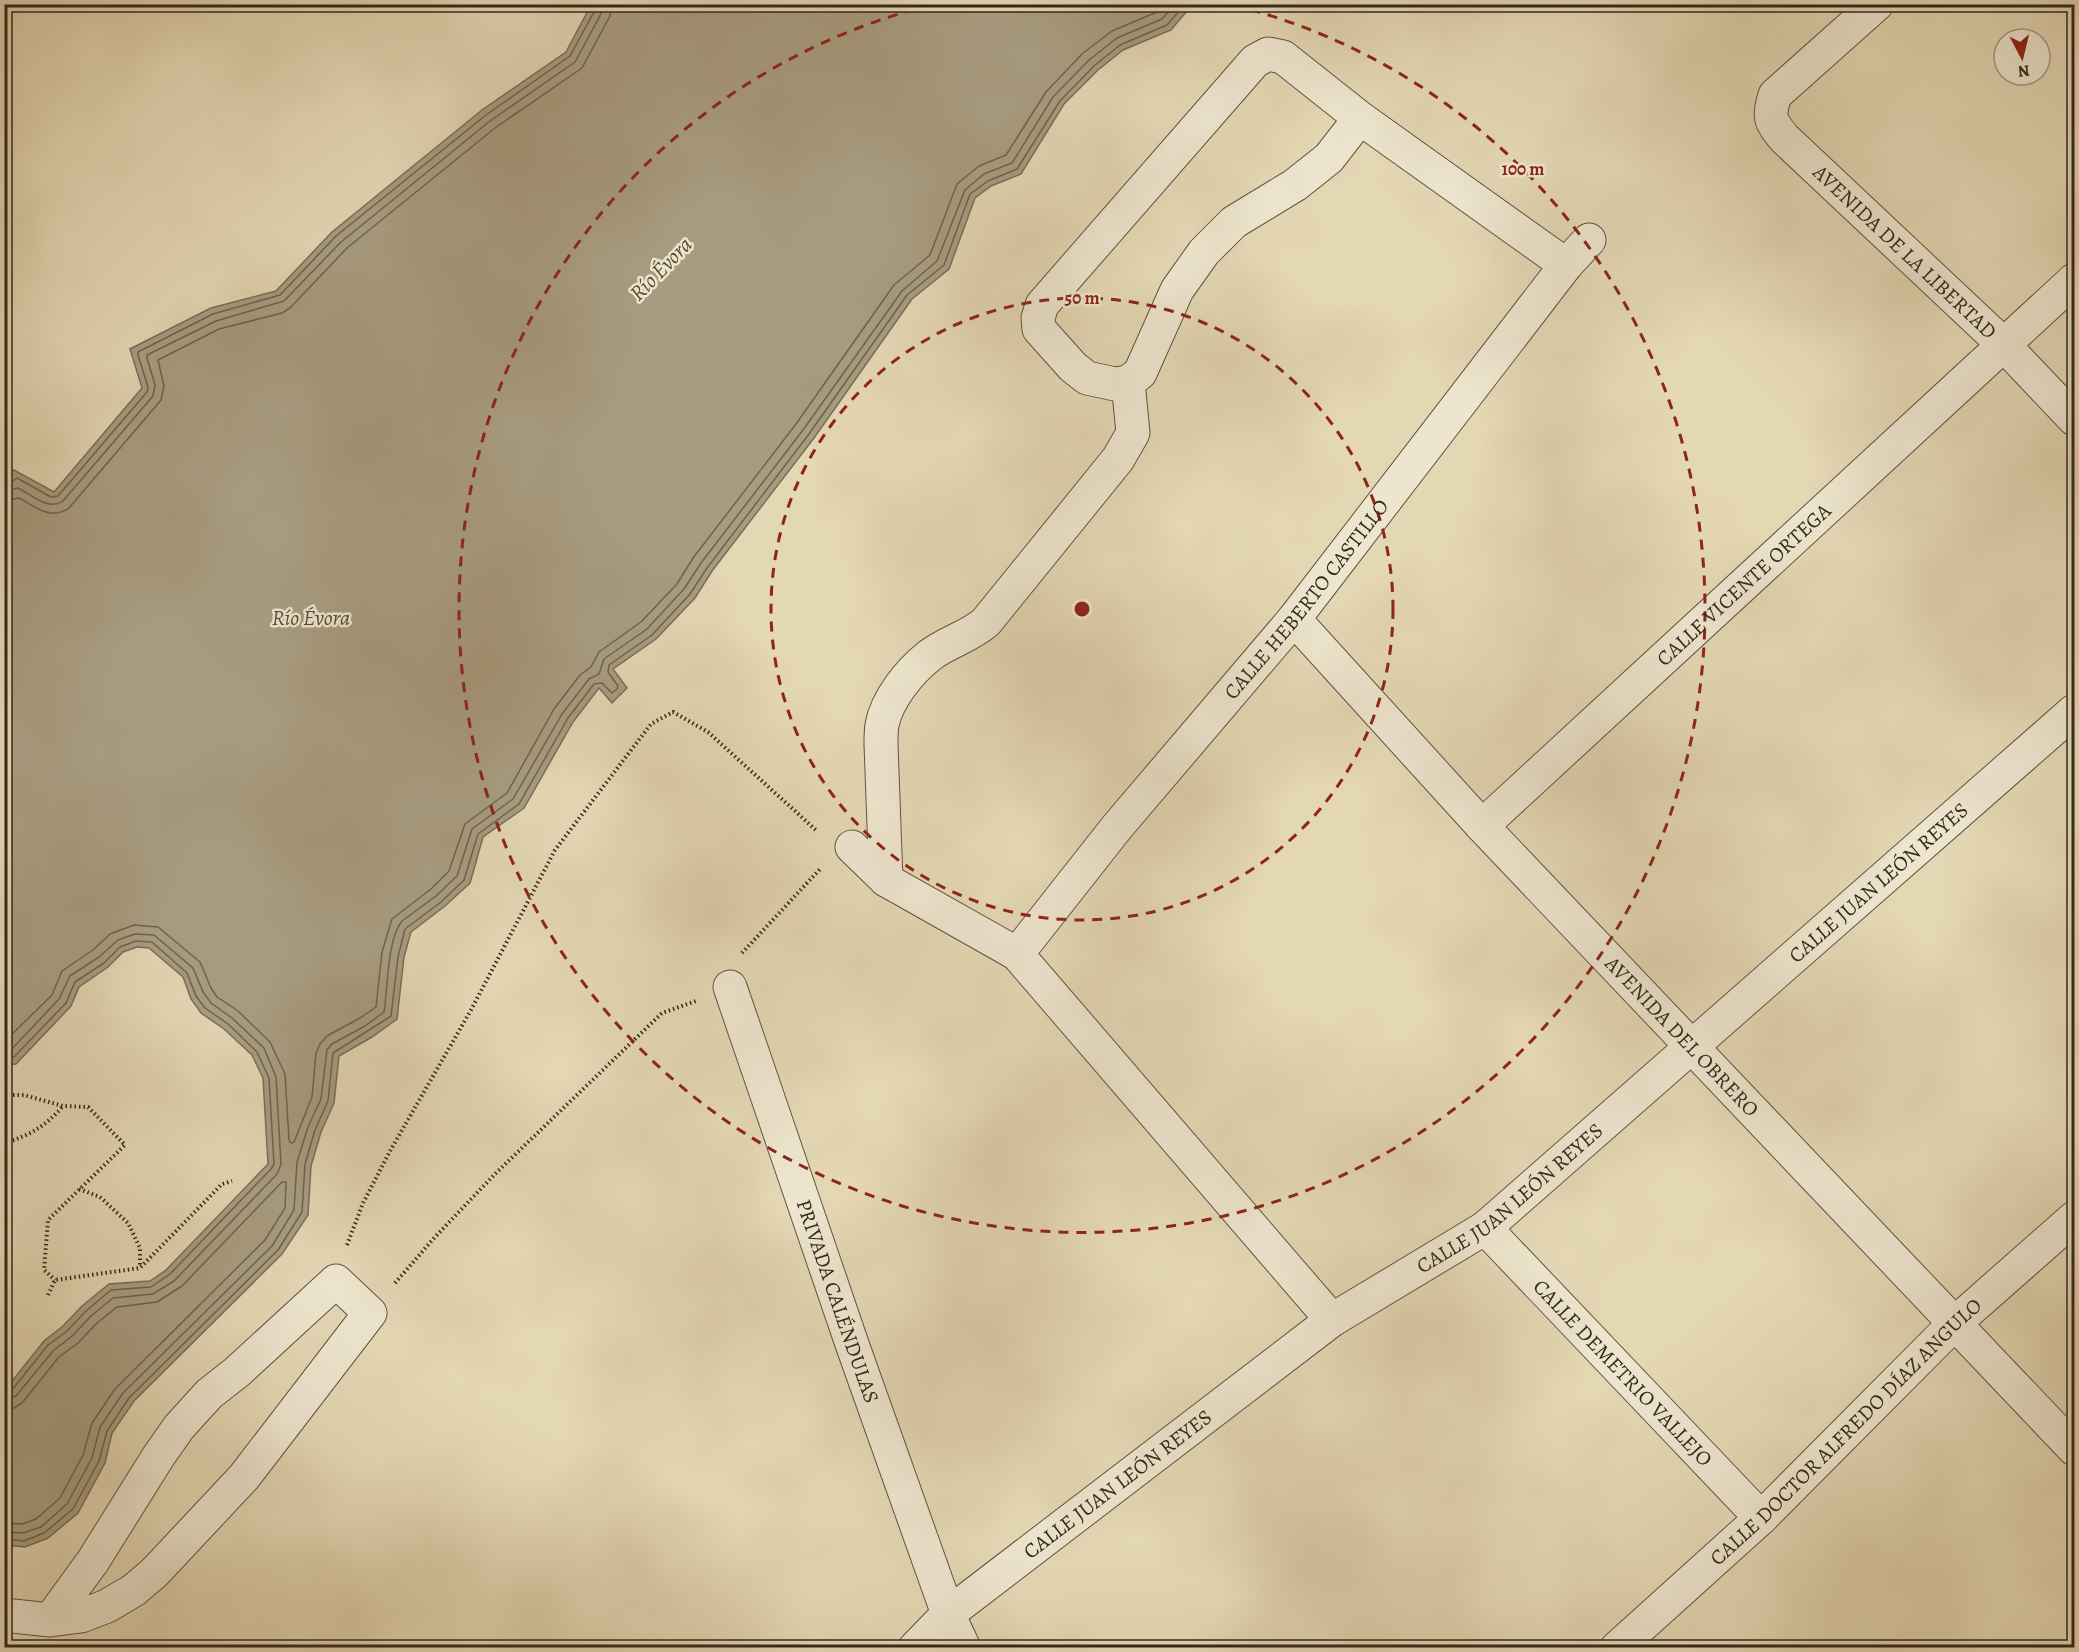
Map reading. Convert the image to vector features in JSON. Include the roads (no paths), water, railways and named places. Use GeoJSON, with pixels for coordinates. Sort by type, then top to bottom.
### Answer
{"type":"FeatureCollection","features":[{"type":"Feature","properties":{"kind":"street","name":"AVENIDA DE LA LIBERTAD"},"geometry":{"type":"LineString","coordinates":[[1877,4],[1774,95],[1770,112],[1773,124],[1784,138],[2003,344],[2074,419]]}},
{"type":"Feature","properties":{"kind":"street"},"geometry":{"type":"LineString","coordinates":[[1360,117],[1329,158],[1294,185],[1234,222],[1204,252],[1177,290],[1140,373],[1128,382],[1114,384],[1087,378],[1073,367],[1039,329],[1038,318],[1042,305],[1255,61],[1268,54],[1283,57],[1360,117],[1566,265]]}},
{"type":"Feature","properties":{"kind":"street","name":"CALLE HEBERTO CASTILLO"},"geometry":{"type":"LineString","coordinates":[[1017,954],[1117,827],[1294,619],[1566,265],[1589,240]]}},
{"type":"Feature","properties":{"kind":"street","name":"CALLE VICENTE ORTEGA"},"geometry":{"type":"LineString","coordinates":[[1482,826],[2074,280]]}},
{"type":"Feature","properties":{"kind":"street"},"geometry":{"type":"LineString","coordinates":[[886,880],[881,744],[882,724],[891,701],[905,680],[930,655],[974,632],[986,622],[1118,459],[1133,433],[1128,382]]}},
{"type":"Feature","properties":{"kind":"street","name":"AVENIDA DEL OBRERO"},"geometry":{"type":"LineString","coordinates":[[1294,619],[1482,826],[2074,1449]]}},
{"type":"Feature","properties":{"kind":"street","name":"CALLE JUAN LEÓN REYES"},"geometry":{"type":"LineString","coordinates":[[915,1647],[948,1614],[1332,1320],[1485,1228],[2074,711]]}},
{"type":"Feature","properties":{"kind":"street"},"geometry":{"type":"LineString","coordinates":[[845,848],[886,880],[1017,954],[1332,1320]]}},
{"type":"Feature","properties":{"kind":"street","name":"PRIVADA CALÉNDULAS"},"geometry":{"type":"LineString","coordinates":[[730,987],[848,1333],[948,1614],[964,1647]]}},
{"type":"Feature","properties":{"kind":"street","name":"CALLE DOCTOR ALFREDO DÍAZ ANGULO"},"geometry":{"type":"LineString","coordinates":[[1617,1647],[1761,1518],[1955,1323],[2074,1218]]}},
{"type":"Feature","properties":{"kind":"street","name":"CALLE DEMETRIO VALLEJO"},"geometry":{"type":"LineString","coordinates":[[1485,1228],[1761,1518]]}},
{"type":"Feature","properties":{"kind":"street"},"geometry":{"type":"LineString","coordinates":[[4,1615],[50,1620],[81,1616],[107,1606],[134,1590],[155,1572],[244,1477],[370,1312],[336,1281],[237,1372],[209,1394],[179,1427],[93,1561],[50,1620]]}},
{"type":"Feature","properties":{"kind":"water","name":"Río Évora"},"geometry":{"type":"Polygon","coordinates":[[[591,5],[1192,5],[1171,30],[1123,50],[1098,70],[1064,104],[1021,174],[991,186],[975,198],[949,269],[912,299],[814,438],[712,571],[695,598],[656,639],[613,669],[627,688],[612,703],[599,688],[573,722],[524,808],[483,837],[470,883],[411,932],[404,957],[397,1019],[339,1056],[334,1103],[321,1132],[311,1166],[308,1215],[282,1254],[134,1401],[112,1433],[105,1463],[78,1513],[48,1538],[25,1547],[5,1545],[5,1390],[44,1341],[109,1284],[150,1281],[166,1270],[268,1164],[263,1078],[252,1055],[224,1029],[201,1013],[191,999],[183,977],[149,948],[137,947],[123,952],[108,967],[79,987],[71,1006],[16,1064],[5,1065],[5,482],[14,470],[54,492],[142,388],[130,349],[211,308],[276,291],[332,232],[482,110],[566,52],[591,5]]]}}]}
